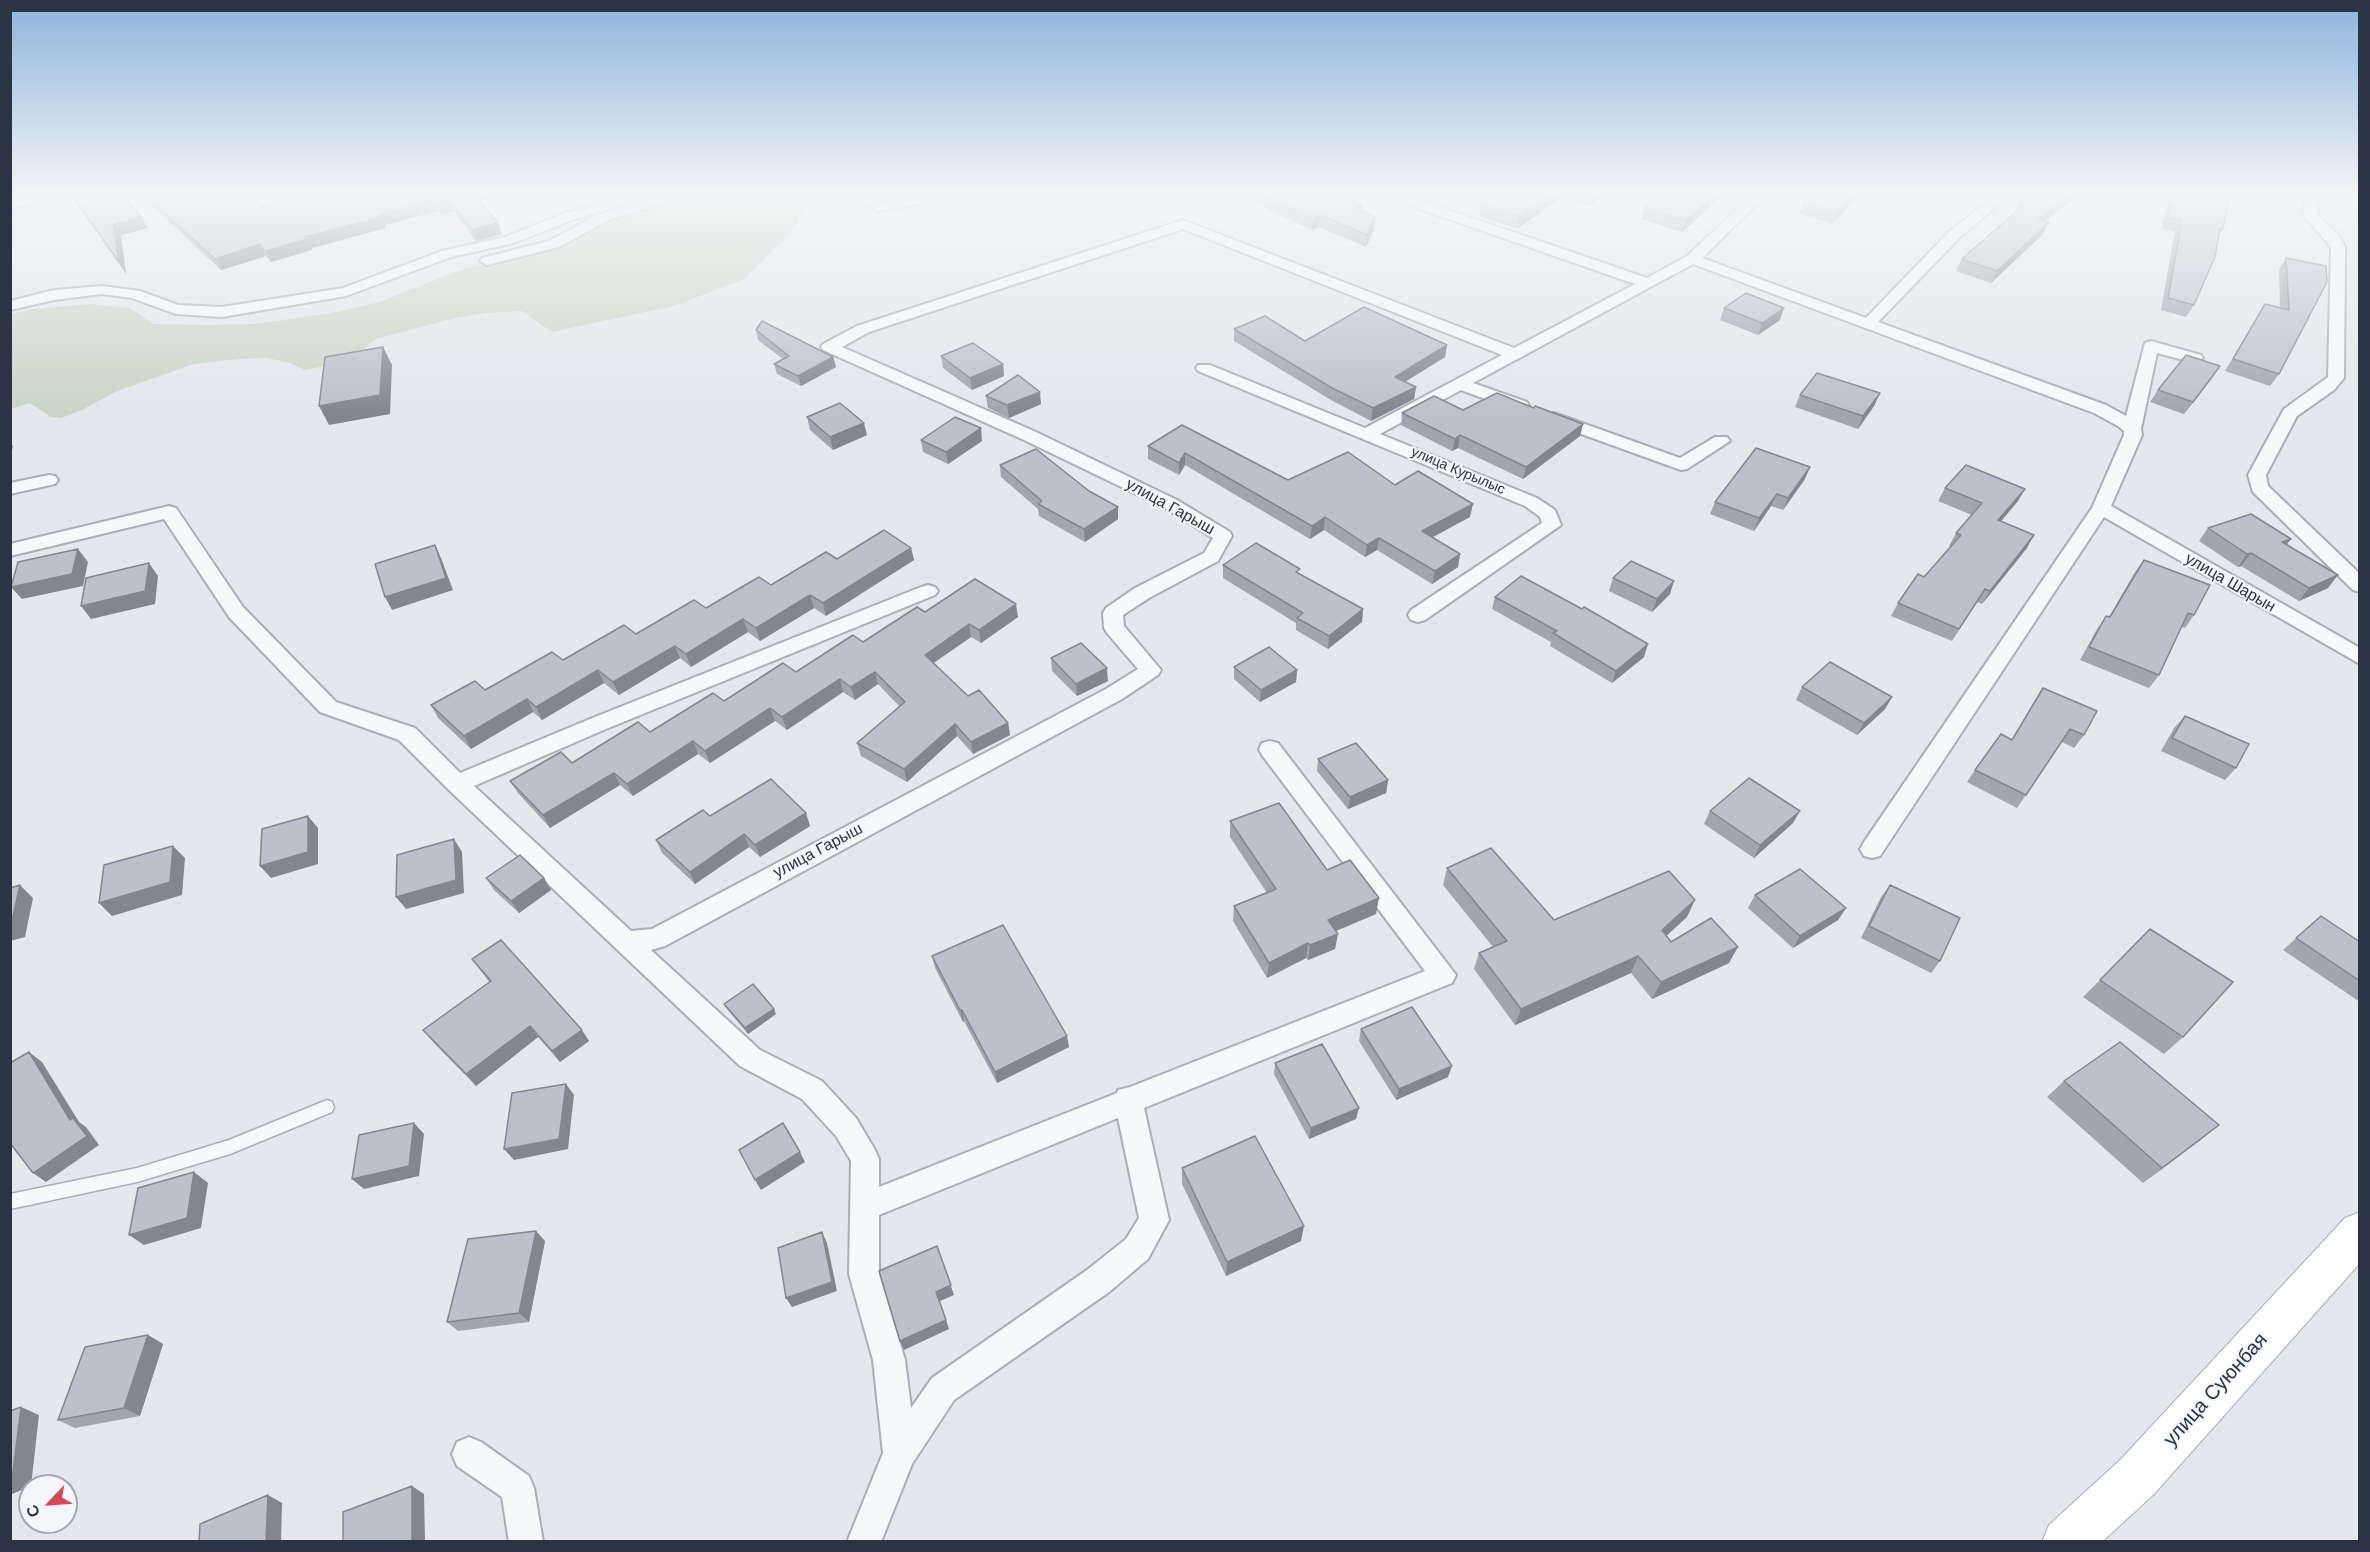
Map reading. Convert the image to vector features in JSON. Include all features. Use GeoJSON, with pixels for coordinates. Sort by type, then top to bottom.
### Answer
{"type":"FeatureCollection","features":[{"type":"Feature","properties":{"kind":"main road","name":"улица Суюнбая"},"geometry":{"type":"LineString","coordinates":[[2066,1542],[2137,1477],[2360,1232]]}},
{"type":"Feature","properties":{"kind":"street"},"geometry":{"type":"LineString","coordinates":[[10,306],[54,296],[102,290],[135,294],[176,309],[222,312],[346,292],[411,268]]}},
{"type":"Feature","properties":{"kind":"street"},"geometry":{"type":"LineString","coordinates":[[396,274],[444,268]]}},
{"type":"Feature","properties":{"kind":"street","name":"улица Гарыш"},"geometry":{"type":"LineString","coordinates":[[627,942],[656,939],[1104,700],[1151,670],[1114,628],[1113,613],[1142,593],[1210,556],[1223,536],[1171,504],[1030,436],[829,347],[863,329],[1048,268]]}},
{"type":"Feature","properties":{"kind":"street","name":"улица Гарыш"},"geometry":{"type":"LineString","coordinates":[[1296,268],[1515,354]]}},
{"type":"Feature","properties":{"kind":"street"},"geometry":{"type":"LineString","coordinates":[[1608,268],[1648,282]]}},
{"type":"Feature","properties":{"kind":"street"},"geometry":{"type":"LineString","coordinates":[[1367,434],[1674,268]]}},
{"type":"Feature","properties":{"kind":"street"},"geometry":{"type":"LineString","coordinates":[[1718,268],[2100,409],[2132,429]]}},
{"type":"Feature","properties":{"kind":"street"},"geometry":{"type":"LineString","coordinates":[[1869,323],[1922,268]]}},
{"type":"Feature","properties":{"kind":"street"},"geometry":{"type":"LineString","coordinates":[[2338,268],[2336,378],[2328,387],[2290,413],[2257,475],[2259,488],[2360,586]]}},
{"type":"Feature","properties":{"kind":"street"},"geometry":{"type":"LineString","coordinates":[[1872,849],[2101,508],[2133,435],[2132,429],[2151,346],[2195,358]]}},
{"type":"Feature","properties":{"kind":"street","name":"улица Курылыс"},"geometry":{"type":"LineString","coordinates":[[1204,368],[1531,502],[1548,514],[1552,525],[1418,615]]}},
{"type":"Feature","properties":{"kind":"street"},"geometry":{"type":"LineString","coordinates":[[1459,384],[1681,465],[1721,441]]}},
{"type":"Feature","properties":{"kind":"street"},"geometry":{"type":"LineString","coordinates":[[10,489],[49,480]]}},
{"type":"Feature","properties":{"kind":"street","name":"улица Шарын"},"geometry":{"type":"LineString","coordinates":[[2101,508],[2360,657]]}},
{"type":"Feature","properties":{"kind":"street"},"geometry":{"type":"LineString","coordinates":[[10,550],[169,512],[236,612],[328,707],[407,734],[457,784],[750,1058],[812,1090],[846,1127],[865,1159],[864,1274],[889,1360],[900,1453]]}},
{"type":"Feature","properties":{"kind":"street"},"geometry":{"type":"LineString","coordinates":[[457,784],[598,724],[928,591]]}},
{"type":"Feature","properties":{"kind":"street"},"geometry":{"type":"LineString","coordinates":[[866,1206],[1128,1099],[1443,975],[1270,749]]}},
{"type":"Feature","properties":{"kind":"street"},"geometry":{"type":"LineString","coordinates":[[864,1542],[900,1453],[943,1389],[1098,1281],[1137,1249],[1154,1220],[1128,1099]]}},
{"type":"Feature","properties":{"kind":"street"},"geometry":{"type":"LineString","coordinates":[[469,1454],[518,1488],[526,1542]]}},
{"type":"Feature","properties":{"kind":"lane"},"geometry":{"type":"LineString","coordinates":[[10,1202],[137,1175],[230,1148],[327,1107]]}},
{"type":"Feature","properties":{"kind":"green space"},"geometry":{"type":"Polygon","coordinates":[[[755,268],[744,279],[674,306],[552,332],[522,311],[486,313],[455,318],[376,339],[349,361],[305,370],[290,363],[267,358],[194,364],[117,391],[82,410],[61,418],[51,417],[30,403],[11,409],[11,314],[34,309],[91,304],[130,308],[153,324],[255,324],[331,313],[380,302],[460,270],[755,268]]]}},
{"type":"Feature","properties":{"kind":"building"},"geometry":{"type":"Polygon","coordinates":[[[2173,268],[2210,268],[2194,305],[2168,298],[2173,268]]]}},
{"type":"Feature","properties":{"kind":"building"},"geometry":{"type":"Polygon","coordinates":[[[2287,268],[2326,268],[2327,282],[2279,374],[2233,359],[2265,304],[2289,310],[2287,268]]]}},
{"type":"Feature","properties":{"kind":"building"},"geometry":{"type":"Polygon","coordinates":[[[1746,293],[1784,308],[1762,323],[1724,308],[1746,293]]]}},
{"type":"Feature","properties":{"kind":"building"},"geometry":{"type":"Polygon","coordinates":[[[1364,307],[1447,345],[1395,377],[1416,387],[1373,408],[1332,388],[1234,329],[1265,316],[1305,341],[1364,307]]]}},
{"type":"Feature","properties":{"kind":"building"},"geometry":{"type":"Polygon","coordinates":[[[762,321],[833,357],[798,376],[774,364],[789,356],[756,330],[762,321]]]}},
{"type":"Feature","properties":{"kind":"building"},"geometry":{"type":"Polygon","coordinates":[[[973,343],[1003,364],[970,378],[941,356],[973,343]]]}},
{"type":"Feature","properties":{"kind":"building"},"geometry":{"type":"Polygon","coordinates":[[[383,347],[380,395],[319,406],[325,357],[383,347]]]}},
{"type":"Feature","properties":{"kind":"building"},"geometry":{"type":"Polygon","coordinates":[[[2186,355],[2220,366],[2193,402],[2158,390],[2186,355]]]}},
{"type":"Feature","properties":{"kind":"building"},"geometry":{"type":"Polygon","coordinates":[[[1817,373],[1880,393],[1863,416],[1800,395],[1817,373]]]}},
{"type":"Feature","properties":{"kind":"building"},"geometry":{"type":"Polygon","coordinates":[[[1018,375],[1040,392],[1007,405],[986,396],[1018,375]]]}},
{"type":"Feature","properties":{"kind":"building"},"geometry":{"type":"Polygon","coordinates":[[[1497,393],[1583,424],[1526,467],[1460,435],[1455,439],[1402,413],[1434,396],[1463,410],[1497,393]]]}},
{"type":"Feature","properties":{"kind":"building"},"geometry":{"type":"Polygon","coordinates":[[[840,403],[864,423],[830,437],[807,417],[840,403]]]}},
{"type":"Feature","properties":{"kind":"building"},"geometry":{"type":"Polygon","coordinates":[[[955,417],[981,428],[946,452],[921,440],[955,417]]]}},
{"type":"Feature","properties":{"kind":"building"},"geometry":{"type":"Polygon","coordinates":[[[1182,425],[1288,480],[1348,452],[1395,485],[1418,471],[1473,504],[1422,531],[1460,554],[1435,571],[1379,538],[1367,545],[1325,517],[1312,526],[1185,453],[1179,463],[1148,446],[1182,425]]]}},
{"type":"Feature","properties":{"kind":"building"},"geometry":{"type":"Polygon","coordinates":[[[1756,448],[1810,467],[1788,498],[1777,494],[1759,518],[1715,502],[1756,448]]]}},
{"type":"Feature","properties":{"kind":"building"},"geometry":{"type":"Polygon","coordinates":[[[1036,449],[1089,491],[1118,507],[1084,529],[1038,504],[1042,501],[1000,465],[1036,449]]]}},
{"type":"Feature","properties":{"kind":"building"},"geometry":{"type":"Polygon","coordinates":[[[1966,465],[2025,489],[1998,520],[2034,535],[1990,591],[1985,589],[1959,629],[1898,603],[1918,574],[1924,577],[1961,535],[1956,533],[1982,503],[1945,488],[1966,465]]]}},
{"type":"Feature","properties":{"kind":"building"},"geometry":{"type":"Polygon","coordinates":[[[2251,514],[2291,539],[2282,542],[2338,575],[2309,588],[2251,553],[2247,554],[2208,528],[2251,514]]]}},
{"type":"Feature","properties":{"kind":"building"},"geometry":{"type":"Polygon","coordinates":[[[884,530],[911,548],[823,603],[810,595],[756,628],[743,619],[686,654],[675,646],[613,682],[598,670],[536,707],[527,699],[464,736],[431,705],[475,681],[485,690],[552,652],[563,660],[624,625],[636,634],[694,600],[706,608],[759,577],[771,585],[826,552],[837,559],[884,530]]]}},
{"type":"Feature","properties":{"kind":"building"},"geometry":{"type":"Polygon","coordinates":[[[1256,543],[1300,569],[1296,572],[1363,609],[1329,636],[1297,618],[1303,613],[1223,565],[1256,543]]]}},
{"type":"Feature","properties":{"kind":"building"},"geometry":{"type":"Polygon","coordinates":[[[435,545],[446,578],[385,597],[375,564],[435,545]]]}},
{"type":"Feature","properties":{"kind":"building"},"geometry":{"type":"Polygon","coordinates":[[[78,549],[72,574],[11,587],[18,562],[78,549]]]}},
{"type":"Feature","properties":{"kind":"building"},"geometry":{"type":"Polygon","coordinates":[[[2144,560],[2210,585],[2194,615],[2188,613],[2159,675],[2089,647],[2106,616],[2110,617],[2144,560]]]}},
{"type":"Feature","properties":{"kind":"building"},"geometry":{"type":"Polygon","coordinates":[[[1631,561],[1674,581],[1657,599],[1613,578],[1631,561]]]}},
{"type":"Feature","properties":{"kind":"building"},"geometry":{"type":"Polygon","coordinates":[[[149,563],[145,591],[81,606],[86,578],[149,563]]]}},
{"type":"Feature","properties":{"kind":"building"},"geometry":{"type":"Polygon","coordinates":[[[1521,576],[1582,609],[1584,607],[1648,644],[1616,671],[1553,633],[1557,631],[1495,597],[1521,576]]]}},
{"type":"Feature","properties":{"kind":"building"},"geometry":{"type":"Polygon","coordinates":[[[975,579],[1016,604],[979,630],[969,624],[925,655],[968,696],[979,690],[1008,723],[971,742],[955,724],[904,769],[857,743],[905,702],[875,672],[851,687],[840,679],[782,717],[770,708],[705,751],[693,741],[627,784],[614,773],[543,815],[510,781],[561,752],[572,763],[638,722],[650,732],[713,693],[724,701],[783,663],[796,672],[853,635],[863,642],[917,607],[925,612],[975,579]]]}},
{"type":"Feature","properties":{"kind":"building"},"geometry":{"type":"Polygon","coordinates":[[[1081,643],[1107,668],[1076,684],[1051,658],[1081,643]]]}},
{"type":"Feature","properties":{"kind":"building"},"geometry":{"type":"Polygon","coordinates":[[[1269,647],[1297,670],[1261,690],[1234,667],[1269,647]]]}},
{"type":"Feature","properties":{"kind":"building"},"geometry":{"type":"Polygon","coordinates":[[[1830,662],[1892,697],[1864,723],[1802,687],[1830,662]]]}},
{"type":"Feature","properties":{"kind":"building"},"geometry":{"type":"Polygon","coordinates":[[[2043,688],[2097,711],[2084,735],[2070,729],[2026,795],[1975,770],[2001,734],[2012,740],[2043,688]]]}},
{"type":"Feature","properties":{"kind":"building"},"geometry":{"type":"Polygon","coordinates":[[[2185,716],[2249,744],[2236,768],[2172,738],[2185,716]]]}},
{"type":"Feature","properties":{"kind":"building"},"geometry":{"type":"Polygon","coordinates":[[[1356,743],[1388,780],[1350,797],[1318,759],[1356,743]]]}},
{"type":"Feature","properties":{"kind":"building"},"geometry":{"type":"Polygon","coordinates":[[[1749,778],[1800,811],[1760,845],[1710,811],[1749,778]]]}},
{"type":"Feature","properties":{"kind":"building"},"geometry":{"type":"Polygon","coordinates":[[[771,779],[806,813],[755,845],[744,834],[690,872],[656,840],[703,810],[710,816],[771,779]]]}},
{"type":"Feature","properties":{"kind":"building"},"geometry":{"type":"Polygon","coordinates":[[[1279,803],[1327,870],[1350,860],[1379,898],[1328,920],[1338,934],[1310,945],[1308,943],[1269,963],[1234,906],[1276,889],[1230,821],[1279,803]]]}},
{"type":"Feature","properties":{"kind":"building"},"geometry":{"type":"Polygon","coordinates":[[[308,816],[308,852],[260,866],[262,829],[308,816]]]}},
{"type":"Feature","properties":{"kind":"building"},"geometry":{"type":"Polygon","coordinates":[[[454,839],[456,880],[396,897],[397,855],[454,839]]]}},
{"type":"Feature","properties":{"kind":"building"},"geometry":{"type":"Polygon","coordinates":[[[173,846],[170,882],[99,903],[104,865],[173,846]]]}},
{"type":"Feature","properties":{"kind":"building"},"geometry":{"type":"Polygon","coordinates":[[[1491,848],[1554,920],[1669,871],[1695,900],[1662,930],[1671,942],[1711,918],[1738,947],[1661,982],[1638,956],[1521,1009],[1479,953],[1507,941],[1447,868],[1491,848]]]}},
{"type":"Feature","properties":{"kind":"building"},"geometry":{"type":"Polygon","coordinates":[[[520,855],[544,878],[511,901],[486,878],[520,855]]]}},
{"type":"Feature","properties":{"kind":"building"},"geometry":{"type":"Polygon","coordinates":[[[1800,869],[1846,908],[1800,936],[1755,895],[1800,869]]]}},
{"type":"Feature","properties":{"kind":"building"},"geometry":{"type":"Polygon","coordinates":[[[20,885],[11,925],[10,925],[10,888],[20,885]]]}},
{"type":"Feature","properties":{"kind":"building"},"geometry":{"type":"Polygon","coordinates":[[[1890,885],[1960,918],[1940,961],[1869,926],[1890,885]]]}},
{"type":"Feature","properties":{"kind":"building"},"geometry":{"type":"Polygon","coordinates":[[[2321,916],[2360,942],[2360,981],[2296,938],[2321,916]]]}},
{"type":"Feature","properties":{"kind":"building"},"geometry":{"type":"Polygon","coordinates":[[[1003,925],[1067,1036],[995,1072],[932,956],[1003,925]]]}},
{"type":"Feature","properties":{"kind":"building"},"geometry":{"type":"Polygon","coordinates":[[[2150,929],[2233,982],[2183,1037],[2100,980],[2150,929]]]}},
{"type":"Feature","properties":{"kind":"building"},"geometry":{"type":"Polygon","coordinates":[[[501,940],[582,1030],[552,1051],[530,1026],[466,1074],[423,1030],[491,981],[472,959],[501,940]]]}},
{"type":"Feature","properties":{"kind":"building"},"geometry":{"type":"Polygon","coordinates":[[[753,984],[774,1009],[745,1028],[724,1004],[753,984]]]}},
{"type":"Feature","properties":{"kind":"building"},"geometry":{"type":"Polygon","coordinates":[[[1412,1007],[1452,1066],[1399,1089],[1361,1029],[1412,1007]]]}},
{"type":"Feature","properties":{"kind":"building"},"geometry":{"type":"Polygon","coordinates":[[[2120,1042],[2219,1125],[2162,1168],[2064,1081],[2120,1042]]]}},
{"type":"Feature","properties":{"kind":"building"},"geometry":{"type":"Polygon","coordinates":[[[1322,1044],[1359,1108],[1311,1128],[1275,1063],[1322,1044]]]}},
{"type":"Feature","properties":{"kind":"building"},"geometry":{"type":"Polygon","coordinates":[[[29,1052],[70,1120],[73,1118],[87,1136],[33,1173],[10,1143],[10,1063],[29,1052]]]}},
{"type":"Feature","properties":{"kind":"building"},"geometry":{"type":"Polygon","coordinates":[[[566,1084],[559,1139],[504,1149],[512,1093],[566,1084]]]}},
{"type":"Feature","properties":{"kind":"building"},"geometry":{"type":"Polygon","coordinates":[[[414,1123],[409,1166],[352,1179],[359,1135],[414,1123]]]}},
{"type":"Feature","properties":{"kind":"building"},"geometry":{"type":"Polygon","coordinates":[[[783,1123],[800,1152],[755,1180],[739,1150],[783,1123]]]}},
{"type":"Feature","properties":{"kind":"building"},"geometry":{"type":"Polygon","coordinates":[[[1255,1136],[1304,1226],[1227,1262],[1182,1168],[1255,1136]]]}},
{"type":"Feature","properties":{"kind":"building"},"geometry":{"type":"Polygon","coordinates":[[[194,1172],[187,1218],[129,1235],[138,1188],[194,1172]]]}},
{"type":"Feature","properties":{"kind":"building"},"geometry":{"type":"Polygon","coordinates":[[[536,1231],[519,1313],[447,1322],[468,1239],[536,1231]]]}},
{"type":"Feature","properties":{"kind":"building"},"geometry":{"type":"Polygon","coordinates":[[[822,1232],[832,1282],[786,1298],[778,1248],[822,1232]]]}},
{"type":"Feature","properties":{"kind":"building"},"geometry":{"type":"Polygon","coordinates":[[[937,1246],[951,1285],[936,1292],[946,1320],[900,1341],[879,1271],[937,1246]]]}},
{"type":"Feature","properties":{"kind":"building"},"geometry":{"type":"Polygon","coordinates":[[[148,1335],[124,1408],[58,1420],[85,1347],[148,1335]]]}},
{"type":"Feature","properties":{"kind":"building"},"geometry":{"type":"Polygon","coordinates":[[[21,1407],[12,1479],[10,1480],[10,1411],[21,1407]]]}},
{"type":"Feature","properties":{"kind":"building"},"geometry":{"type":"Polygon","coordinates":[[[412,1486],[412,1542],[343,1542],[343,1512],[412,1486]]]}},
{"type":"Feature","properties":{"kind":"building"},"geometry":{"type":"Polygon","coordinates":[[[268,1495],[266,1542],[199,1542],[200,1524],[268,1495]]]}}]}
